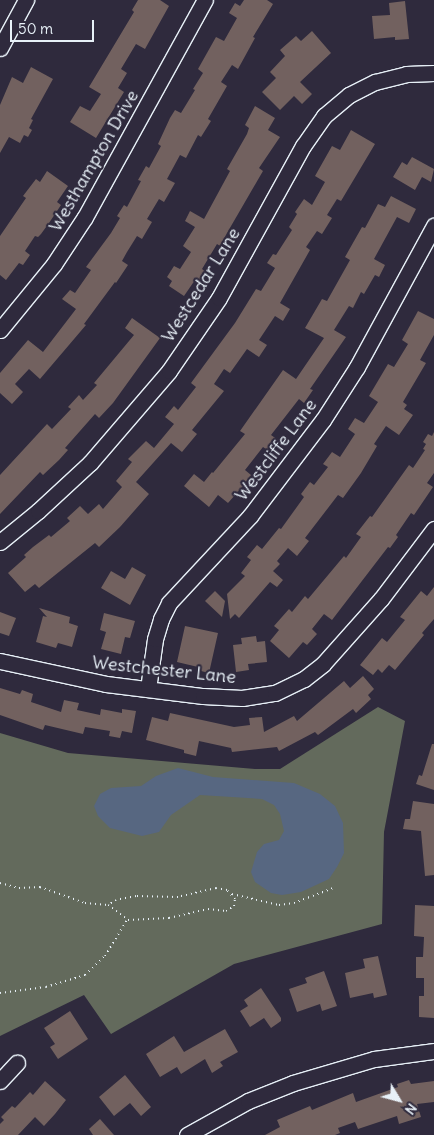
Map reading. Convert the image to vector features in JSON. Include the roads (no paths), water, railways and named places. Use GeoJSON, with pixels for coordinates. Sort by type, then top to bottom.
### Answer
{"type":"FeatureCollection","features":[{"type":"Feature","properties":{"kind":"street"},"geometry":{"type":"LineString","coordinates":[[0,48],[26,0]]}},
{"type":"Feature","properties":{"kind":"street","name":"Westhampton Drive"},"geometry":{"type":"LineString","coordinates":[[0,330],[50,270],[85,217],[205,0]]}},
{"type":"Feature","properties":{"kind":"street","name":"Westcedar Lane"},"geometry":{"type":"LineString","coordinates":[[0,542],[38,511],[90,463],[170,371],[219,298],[303,146],[324,116],[349,95],[374,82],[406,74],[434,73]]}},
{"type":"Feature","properties":{"kind":"street","name":"Westcliffe Lane"},"geometry":{"type":"LineString","coordinates":[[148,689],[155,639],[161,619],[170,603],[241,526],[306,444],[357,367],[434,226]]}},
{"type":"Feature","properties":{"kind":"street","name":"Westchester Lane"},"geometry":{"type":"LineString","coordinates":[[0,661],[78,679],[215,697],[242,698],[275,693],[294,685],[314,672],[333,653],[386,593],[434,529]]}},
{"type":"Feature","properties":{"kind":"street"},"geometry":{"type":"LineString","coordinates":[[187,1135],[248,1101],[293,1083],[374,1060],[434,1050]]}},
{"type":"Feature","properties":{"kind":"street"},"geometry":{"type":"LineString","coordinates":[[0,1081],[17,1063]]}},
{"type":"Feature","properties":{"kind":"water"},"geometry":{"type":"Polygon","coordinates":[[[178,768],[213,777],[294,783],[320,794],[335,806],[343,823],[344,853],[329,879],[301,892],[282,895],[271,893],[255,882],[251,872],[257,852],[264,844],[279,840],[284,831],[280,814],[274,805],[262,799],[200,795],[171,815],[159,832],[142,836],[110,828],[98,816],[94,806],[100,794],[111,788],[141,786],[156,776],[178,768]]]}}]}
